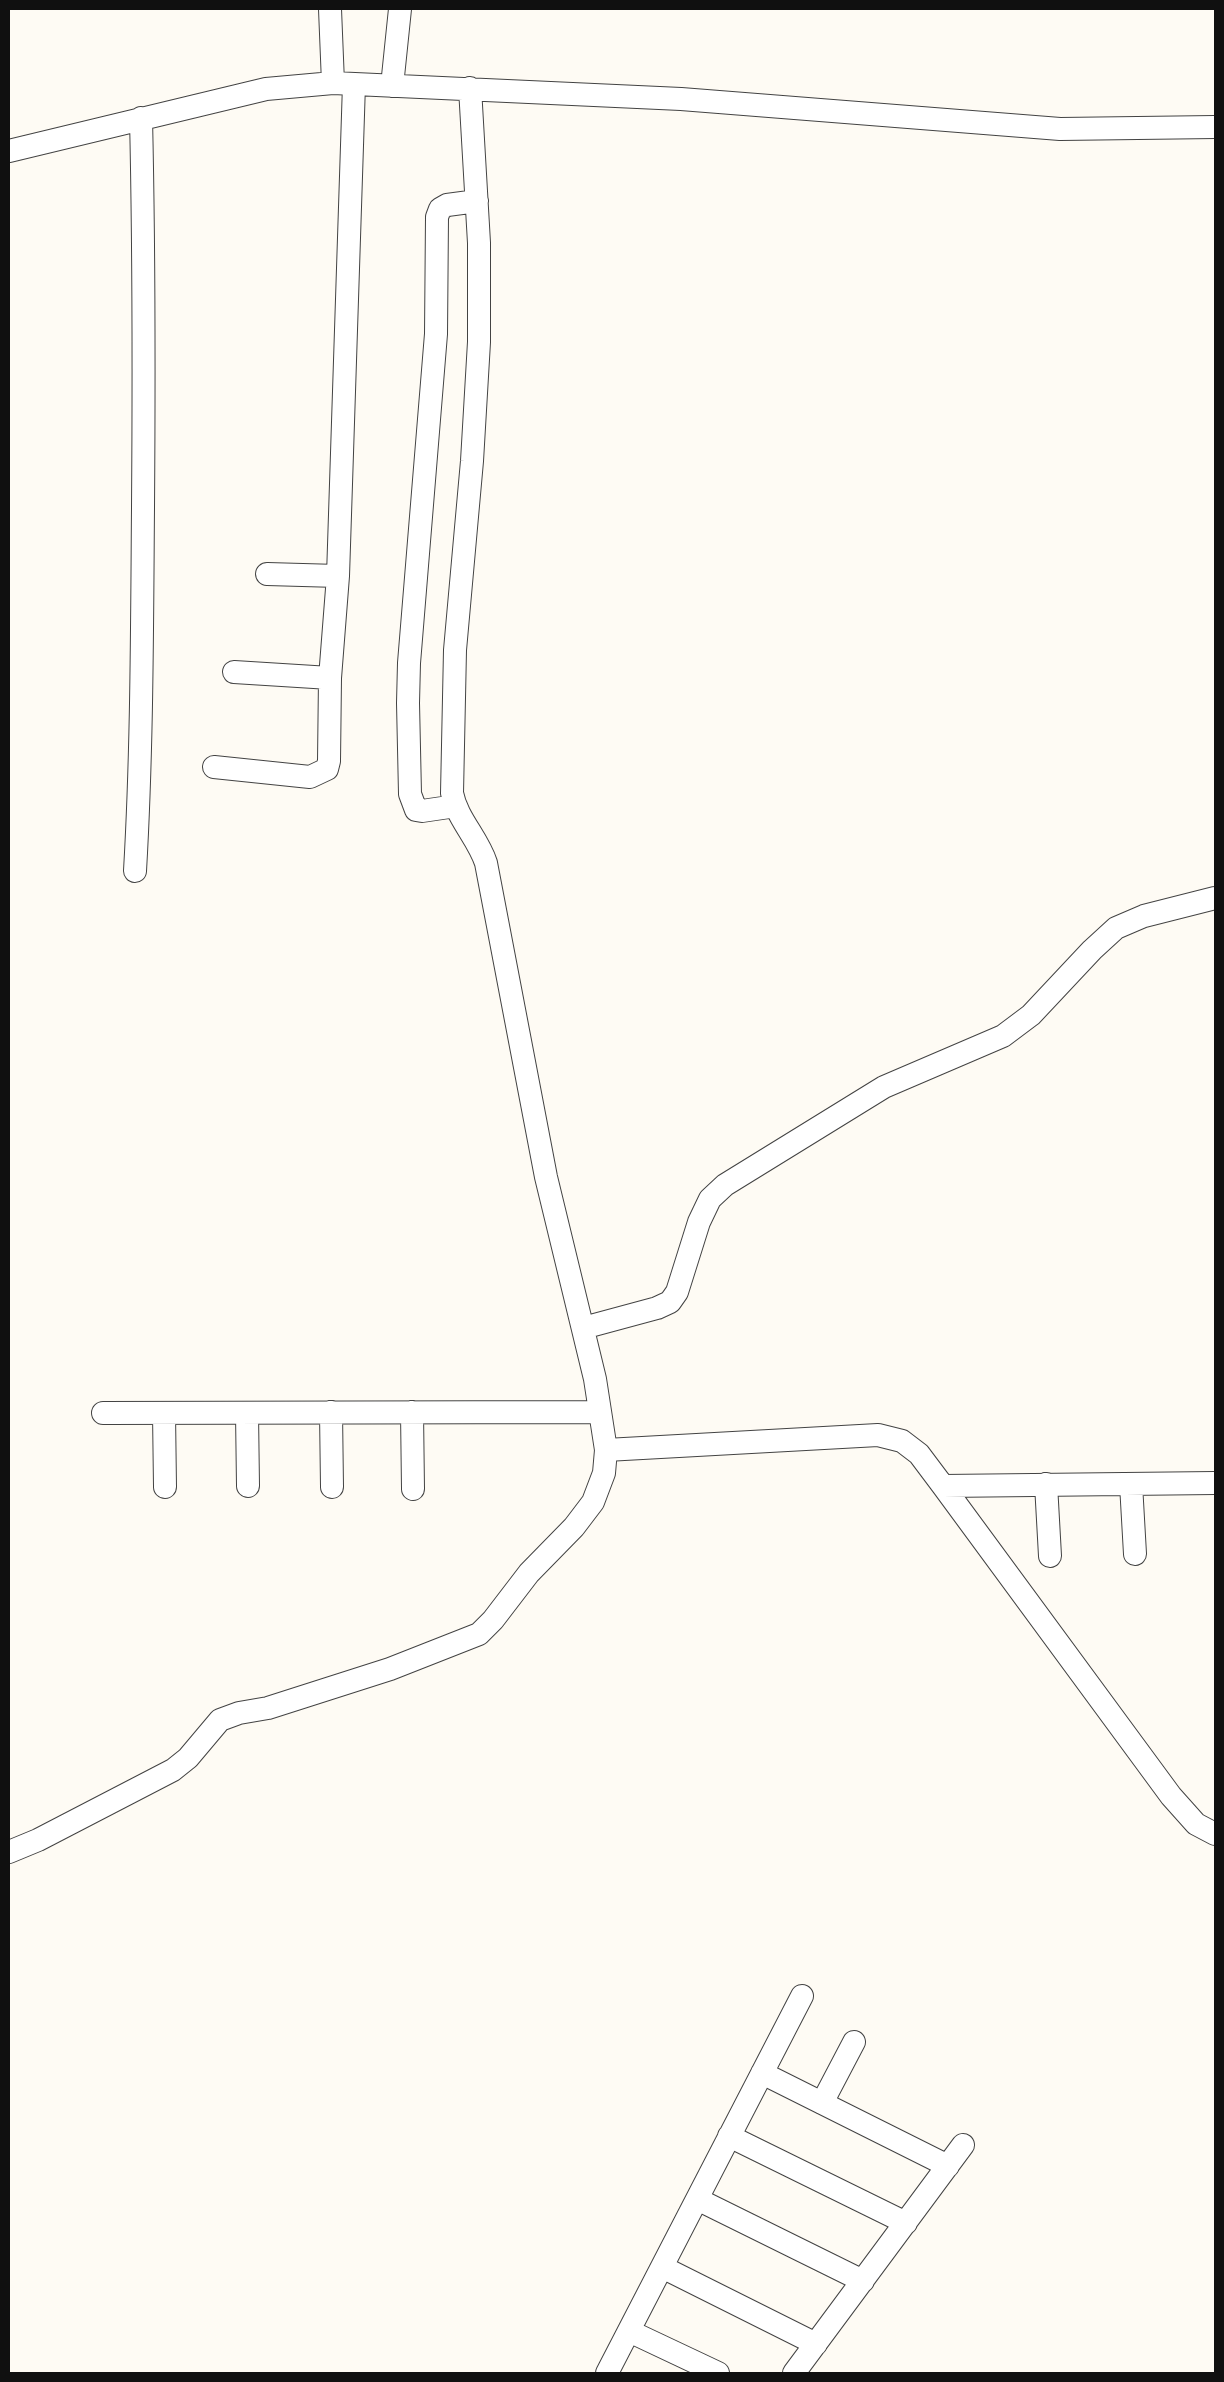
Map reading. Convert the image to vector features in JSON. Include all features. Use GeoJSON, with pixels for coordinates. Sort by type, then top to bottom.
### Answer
{"type":"FeatureCollection","features":[{"type":"Feature","properties":{"kind":"street"},"geometry":{"type":"LineString","coordinates":[[214,768],[310,777],[327,769],[329,761],[330,678],[338,576],[344,84],[330,9]]}},
{"type":"Feature","properties":{"kind":"street"},"geometry":{"type":"LineString","coordinates":[[392,86],[400,9]]}},
{"type":"Feature","properties":{"kind":"street"},"geometry":{"type":"LineString","coordinates":[[9,151],[266,89],[344,84],[470,88],[681,99],[1050,129],[1215,127]]}},
{"type":"Feature","properties":{"kind":"street"},"geometry":{"type":"LineString","coordinates":[[9,1852],[38,1840],[173,1770],[188,1758],[220,1720],[239,1713],[268,1708],[390,1669],[479,1634],[493,1620],[529,1573],[574,1527],[593,1502],[604,1473],[606,1450],[600,1412],[583,1328],[546,1177],[486,863],[482,851],[456,806],[451,780],[455,650],[472,461],[479,342],[480,282],[470,88]]}},
{"type":"Feature","properties":{"kind":"street"},"geometry":{"type":"LineString","coordinates":[[135,871],[141,759],[143,549],[145,256],[141,118]]}},
{"type":"Feature","properties":{"kind":"street"},"geometry":{"type":"LineString","coordinates":[[456,806],[422,811],[416,810],[413,805],[410,794],[408,695],[436,334],[437,217],[440,209],[447,205],[477,201]]}},
{"type":"Feature","properties":{"kind":"street"},"geometry":{"type":"LineString","coordinates":[[267,574],[338,576]]}},
{"type":"Feature","properties":{"kind":"street"},"geometry":{"type":"LineString","coordinates":[[234,672],[330,678]]}},
{"type":"Feature","properties":{"kind":"street"},"geometry":{"type":"LineString","coordinates":[[583,1328],[657,1308],[670,1302],[677,1292],[700,1222],[710,1199],[725,1185],[884,1086],[1003,1036],[1031,1015],[1092,950],[1116,928],[1144,916],[1215,898]]}},
{"type":"Feature","properties":{"kind":"street"},"geometry":{"type":"LineString","coordinates":[[247,1412],[248,1486]]}},
{"type":"Feature","properties":{"kind":"street"},"geometry":{"type":"LineString","coordinates":[[331,1412],[332,1487]]}},
{"type":"Feature","properties":{"kind":"street"},"geometry":{"type":"LineString","coordinates":[[412,1412],[413,1489]]}},
{"type":"Feature","properties":{"kind":"street"},"geometry":{"type":"LineString","coordinates":[[103,1413],[600,1412]]}},
{"type":"Feature","properties":{"kind":"street"},"geometry":{"type":"LineString","coordinates":[[164,1413],[165,1487]]}},
{"type":"Feature","properties":{"kind":"street"},"geometry":{"type":"LineString","coordinates":[[606,1450],[878,1435],[902,1441],[919,1454],[1171,1796],[1196,1824],[1215,1834]]}},
{"type":"Feature","properties":{"kind":"street"},"geometry":{"type":"LineString","coordinates":[[943,1486],[1215,1483]]}},
{"type":"Feature","properties":{"kind":"street"},"geometry":{"type":"LineString","coordinates":[[1046,1484],[1050,1556]]}},
{"type":"Feature","properties":{"kind":"street"},"geometry":{"type":"LineString","coordinates":[[1131,1484],[1135,1554]]}},
{"type":"Feature","properties":{"kind":"street"},"geometry":{"type":"LineString","coordinates":[[607,2373],[802,1996]]}},
{"type":"Feature","properties":{"kind":"street"},"geometry":{"type":"LineString","coordinates":[[822,2103],[854,2042]]}},
{"type":"Feature","properties":{"kind":"street"},"geometry":{"type":"LineString","coordinates":[[762,2073],[948,2166]]}},
{"type":"Feature","properties":{"kind":"street"},"geometry":{"type":"LineString","coordinates":[[729,2136],[906,2223]]}},
{"type":"Feature","properties":{"kind":"street"},"geometry":{"type":"LineString","coordinates":[[794,2373],[963,2145]]}},
{"type":"Feature","properties":{"kind":"street"},"geometry":{"type":"LineString","coordinates":[[697,2199],[862,2281]]}},
{"type":"Feature","properties":{"kind":"street"},"geometry":{"type":"LineString","coordinates":[[662,2267],[816,2344]]}},
{"type":"Feature","properties":{"kind":"street"},"geometry":{"type":"LineString","coordinates":[[629,2331],[718,2373]]}}]}
